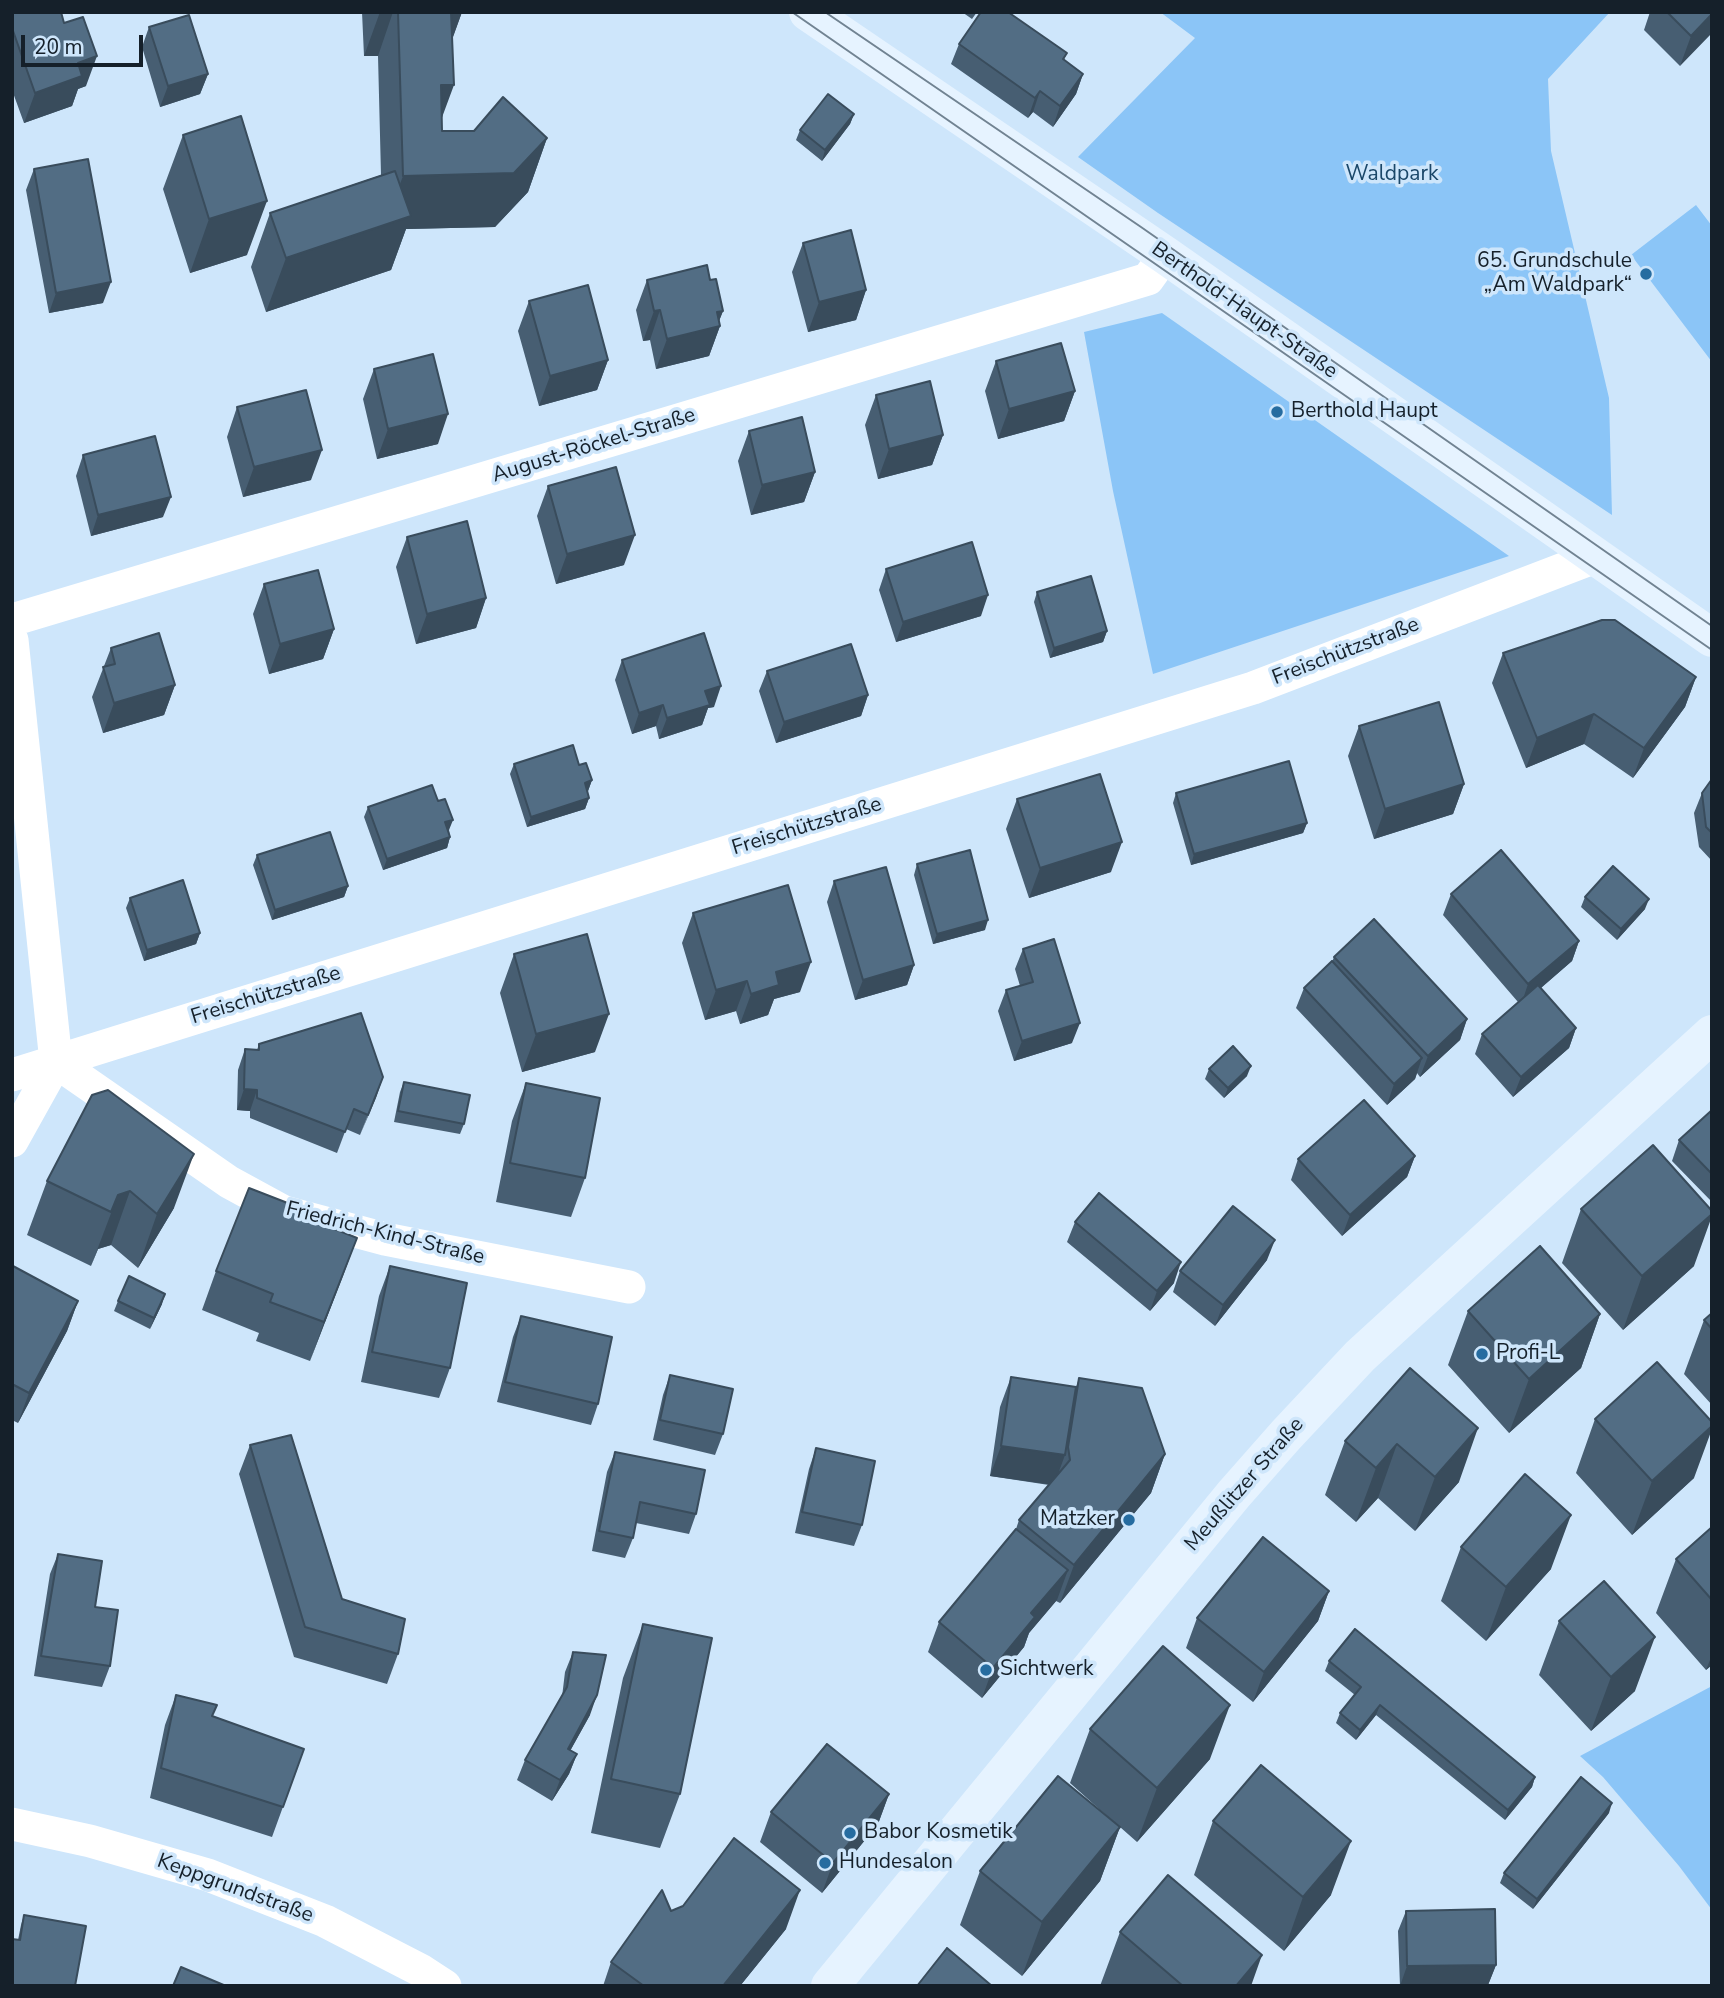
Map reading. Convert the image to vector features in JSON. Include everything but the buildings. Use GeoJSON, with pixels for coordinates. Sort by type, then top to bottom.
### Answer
{"type":"FeatureCollection","features":[{"type":"Feature","properties":{"kind":"street","name":"Berthold-Haupt-Straße"},"geometry":{"type":"LineString","coordinates":[[808,12],[1165,255],[1712,638]]}},
{"type":"Feature","properties":{"kind":"street","name":"August-Röckel-Straße"},"geometry":{"type":"LineString","coordinates":[[12,620],[1148,279],[1165,255]]}},
{"type":"Feature","properties":{"kind":"street","name":"Freischützstraße"},"geometry":{"type":"LineString","coordinates":[[12,1076],[1253,688],[1595,557]]}},
{"type":"Feature","properties":{"kind":"street"},"geometry":{"type":"LineString","coordinates":[[12,640],[56,1062],[12,1141]]}},
{"type":"Feature","properties":{"kind":"street","name":"Meußlitzer Straße"},"geometry":{"type":"LineString","coordinates":[[830,1986],[1234,1494],[1286,1435],[1360,1356],[1712,1034]]}},
{"type":"Feature","properties":{"kind":"street","name":"Friedrich-Kind-Straße"},"geometry":{"type":"LineString","coordinates":[[56,1062],[229,1181],[284,1212],[385,1238],[629,1287]]}},
{"type":"Feature","properties":{"kind":"street","name":"Keppgrundstraße"},"geometry":{"type":"LineString","coordinates":[[12,1824],[90,1841],[208,1875],[325,1921],[444,1986]]}},
{"type":"Feature","properties":{"kind":"green space","name":"Waldpark"},"geometry":{"type":"Polygon","coordinates":[[[1160,12],[1610,12],[1548,79],[1551,151],[1609,398],[1612,515],[1078,157],[1195,38],[1160,12]]]}},
{"type":"Feature","properties":{"kind":"green space"},"geometry":{"type":"Polygon","coordinates":[[[1696,205],[1712,226],[1712,362],[1631,255],[1696,205]]]}},
{"type":"Feature","properties":{"kind":"green space"},"geometry":{"type":"Polygon","coordinates":[[[1162,313],[1509,556],[1153,674],[1113,491],[1084,332],[1162,313]]]}},
{"type":"Feature","properties":{"kind":"green space"},"geometry":{"type":"Polygon","coordinates":[[[1712,1686],[1712,1910],[1679,1866],[1603,1777],[1580,1756],[1712,1686]]]}},
{"type":"Feature","properties":{"kind":"tram line"},"geometry":{"type":"LineString","coordinates":[[792,12],[1712,650]]}},
{"type":"Feature","properties":{"kind":"tram line"},"geometry":{"type":"LineString","coordinates":[[825,12],[1141,227],[1712,626]]}},
{"type":"Feature","properties":{"kind":"place","name":"65. Grundschule „Am Waldpark“"},"geometry":{"type":"Point","coordinates":[1646,274]}},
{"type":"Feature","properties":{"kind":"place","name":"Berthold Haupt"},"geometry":{"type":"Point","coordinates":[1277,412]}},
{"type":"Feature","properties":{"kind":"place","name":"Profi-L"},"geometry":{"type":"Point","coordinates":[1482,1354]}},
{"type":"Feature","properties":{"kind":"place","name":"Matzker"},"geometry":{"type":"Point","coordinates":[1129,1520]}},
{"type":"Feature","properties":{"kind":"place","name":"Sichtwerk"},"geometry":{"type":"Point","coordinates":[986,1670]}},
{"type":"Feature","properties":{"kind":"place","name":"Babor Kosmetik"},"geometry":{"type":"Point","coordinates":[850,1833]}},
{"type":"Feature","properties":{"kind":"place","name":"Hundesalon"},"geometry":{"type":"Point","coordinates":[825,1863]}}]}
